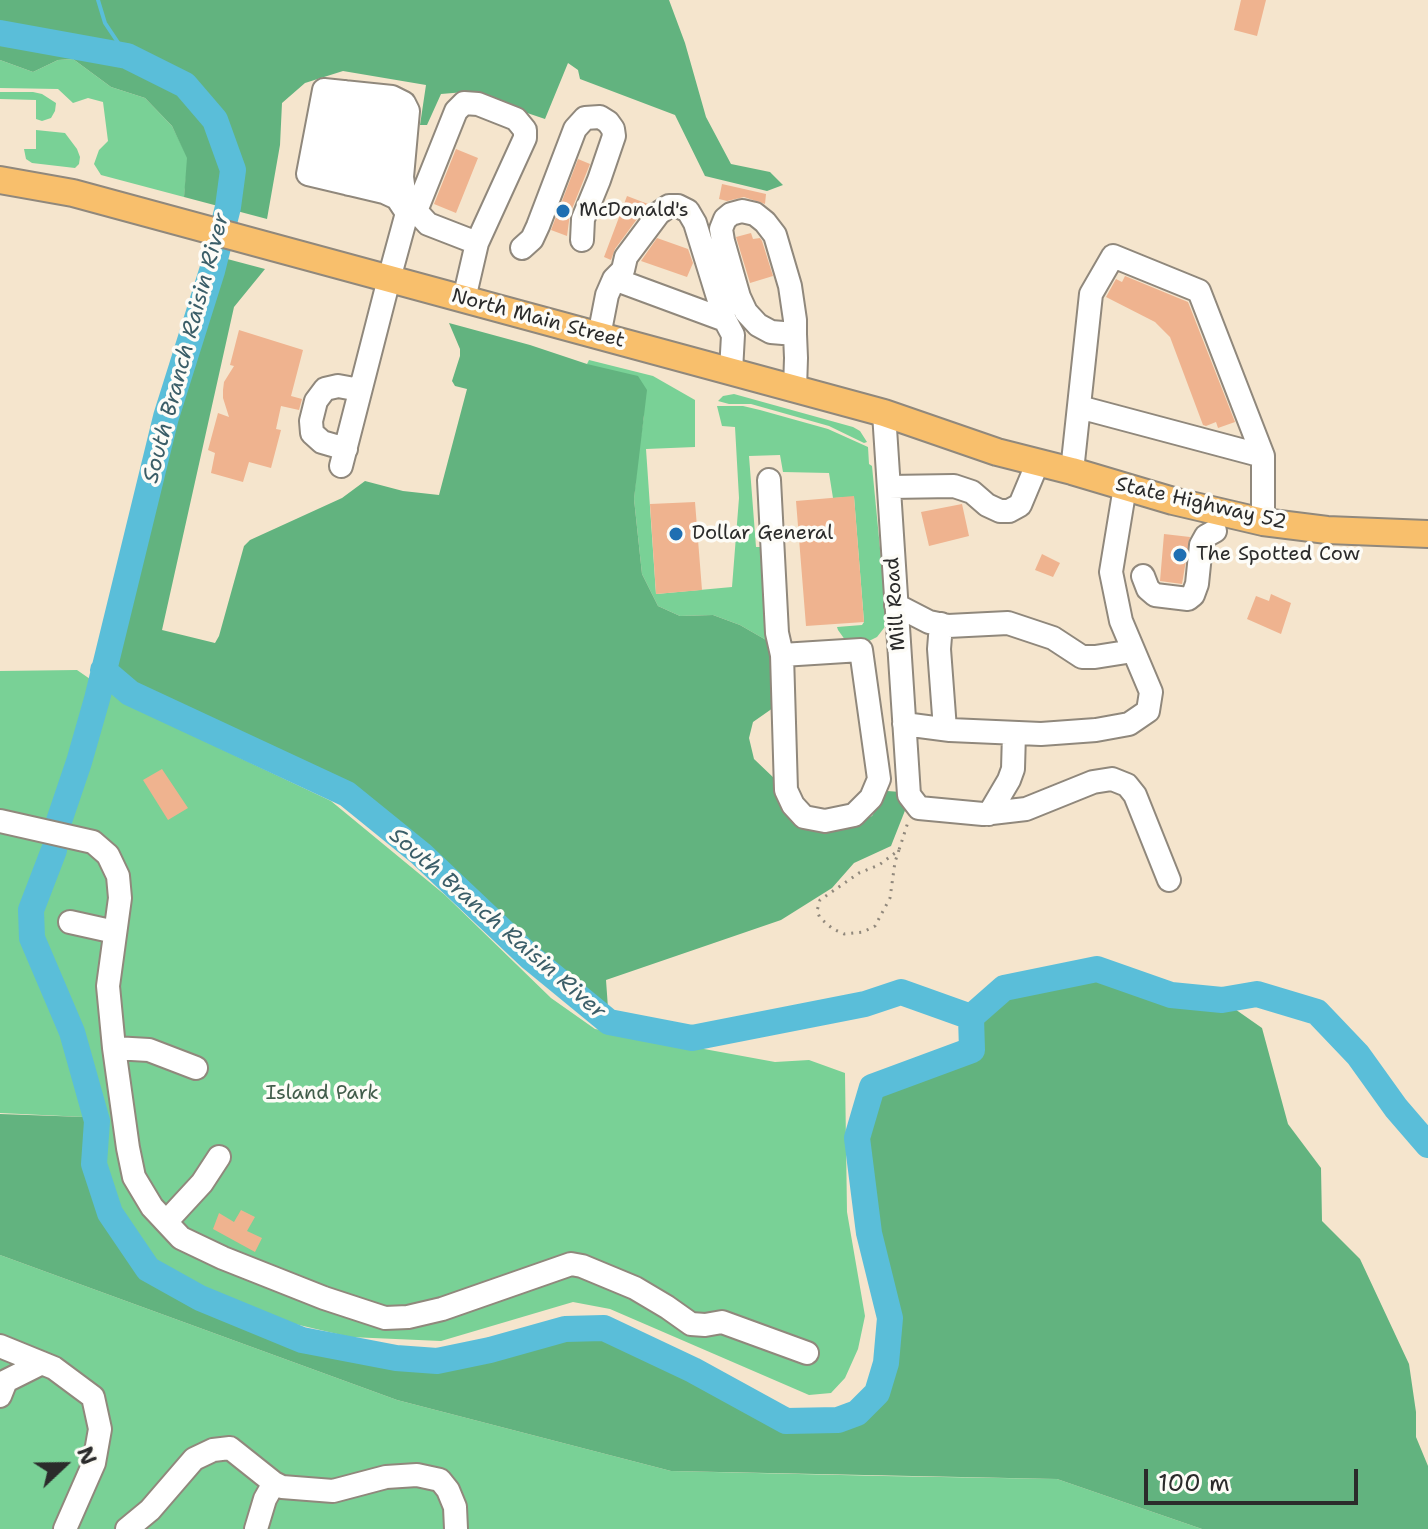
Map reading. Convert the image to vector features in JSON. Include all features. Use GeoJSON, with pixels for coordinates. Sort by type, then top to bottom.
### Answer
{"type":"FeatureCollection","features":[{"type":"Feature","properties":{"kind":"main road","name":"North Main Street"},"geometry":{"type":"LineString","coordinates":[[0,180],[73,193],[260,243],[884,413],[997,452],[1072,471]]}},
{"type":"Feature","properties":{"kind":"main road","name":"State Highway 52"},"geometry":{"type":"LineString","coordinates":[[1072,471],[1173,501],[1263,522],[1327,530],[1428,534]]}},
{"type":"Feature","properties":{"kind":"street"},"geometry":{"type":"LineString","coordinates":[[412,212],[402,177],[408,111],[404,103],[372,95],[324,90],[308,174],[397,198],[412,212],[428,224],[477,243]]}},
{"type":"Feature","properties":{"kind":"street"},"geometry":{"type":"LineString","coordinates":[[356,185],[372,95]]}},
{"type":"Feature","properties":{"kind":"street"},"geometry":{"type":"LineString","coordinates":[[356,185],[372,95]]}},
{"type":"Feature","properties":{"kind":"street"},"geometry":{"type":"LineString","coordinates":[[360,390],[338,386],[325,389],[316,401],[311,421],[312,433],[343,457],[389,279],[412,212],[456,111],[464,103],[478,104],[516,119],[525,130],[525,138],[477,243],[464,299]]}},
{"type":"Feature","properties":{"kind":"street"},"geometry":{"type":"LineString","coordinates":[[522,248],[532,239],[538,226],[575,129],[585,118],[600,117],[608,122],[614,136],[583,219],[582,240]]}},
{"type":"Feature","properties":{"kind":"street"},"geometry":{"type":"LineString","coordinates":[[599,336],[607,295],[614,279],[623,270],[626,257],[659,213],[669,206],[678,206],[688,211],[695,223],[725,320],[733,335],[731,371]]}},
{"type":"Feature","properties":{"kind":"street"},"geometry":{"type":"LineString","coordinates":[[795,334],[771,332],[758,325],[746,312],[721,229],[731,214],[742,211],[755,214],[775,235],[790,286],[795,334],[795,389]]}},
{"type":"Feature","properties":{"kind":"street"},"geometry":{"type":"LineString","coordinates":[[1072,471],[1091,294],[1113,256],[1199,291],[1263,456],[1263,522]]}},
{"type":"Feature","properties":{"kind":"street"},"geometry":{"type":"LineString","coordinates":[[614,279],[725,320]]}},
{"type":"Feature","properties":{"kind":"street"},"geometry":{"type":"LineString","coordinates":[[1079,407],[1263,456]]}},
{"type":"Feature","properties":{"kind":"street","name":"Mill Road"},"geometry":{"type":"LineString","coordinates":[[884,413],[904,724],[913,800]]}},
{"type":"Feature","properties":{"kind":"street"},"geometry":{"type":"LineString","coordinates":[[889,487],[954,486],[972,492],[1000,511],[1009,511],[1020,505],[1038,462]]}},
{"type":"Feature","properties":{"kind":"street"},"geometry":{"type":"LineString","coordinates":[[769,480],[777,633],[782,655],[786,790],[793,805],[804,817],[825,821],[854,815],[871,798],[879,779],[861,650]]}},
{"type":"Feature","properties":{"kind":"street"},"geometry":{"type":"LineString","coordinates":[[904,724],[1041,734],[1129,724],[1148,711],[1151,692],[1121,621],[1111,572],[1125,487]]}},
{"type":"Feature","properties":{"kind":"street"},"geometry":{"type":"LineString","coordinates":[[1143,576],[1148,589],[1155,595],[1188,599],[1197,584],[1201,545],[1206,536],[1215,531]]}},
{"type":"Feature","properties":{"kind":"street"},"geometry":{"type":"LineString","coordinates":[[896,605],[929,622],[948,626],[1008,623],[1053,638],[1082,657],[1133,651]]}},
{"type":"Feature","properties":{"kind":"street"},"geometry":{"type":"LineString","coordinates":[[941,624],[939,649],[945,729]]}},
{"type":"Feature","properties":{"kind":"street"},"geometry":{"type":"LineString","coordinates":[[782,655],[899,645]]}},
{"type":"Feature","properties":{"kind":"street"},"geometry":{"type":"LineString","coordinates":[[989,814],[1013,769],[1014,733]]}},
{"type":"Feature","properties":{"kind":"street"},"geometry":{"type":"LineString","coordinates":[[913,800],[919,808],[989,814],[1026,809],[1093,782],[1112,779],[1127,785],[1135,795],[1169,880]]}},
{"type":"Feature","properties":{"kind":"street"},"geometry":{"type":"LineString","coordinates":[[7,823],[93,842],[108,855],[118,876],[120,898],[108,986],[128,1148],[134,1177],[152,1207],[181,1238],[324,1298],[385,1318],[408,1317],[442,1309],[571,1264],[603,1273],[635,1288],[691,1324],[722,1322],[807,1353]]}},
{"type":"Feature","properties":{"kind":"street"},"geometry":{"type":"LineString","coordinates":[[70,922],[115,932]]}},
{"type":"Feature","properties":{"kind":"street"},"geometry":{"type":"LineString","coordinates":[[114,1048],[149,1050],[196,1068]]}},
{"type":"Feature","properties":{"kind":"street"},"geometry":{"type":"LineString","coordinates":[[166,1222],[202,1183],[219,1157]]}},
{"type":"Feature","properties":{"kind":"street"},"geometry":{"type":"LineString","coordinates":[[42,1363],[3,1388],[1,1346],[42,1363],[54,1368],[93,1397],[100,1429],[94,1463],[65,1529]]}},
{"type":"Feature","properties":{"kind":"street"},"geometry":{"type":"LineString","coordinates":[[127,1529],[150,1510],[194,1459],[213,1450],[230,1448],[282,1487],[333,1491],[386,1477],[417,1475],[440,1480],[455,1507],[456,1529]]}},
{"type":"Feature","properties":{"kind":"street"},"geometry":{"type":"LineString","coordinates":[[256,1529],[265,1499],[274,1483]]}},
{"type":"Feature","properties":{"kind":"path"},"geometry":{"type":"LineString","coordinates":[[899,850],[820,900],[817,911],[820,918],[844,934],[863,932],[875,926],[890,898],[895,862],[907,828],[913,800]]}},
{"type":"Feature","properties":{"kind":"green space"},"geometry":{"type":"Polygon","coordinates":[[[0,0],[669,0],[706,117],[731,164],[770,172],[783,185],[767,191],[705,176],[675,115],[580,79],[578,70],[568,63],[545,119],[465,92],[441,94],[427,125],[420,125],[426,85],[343,71],[305,83],[282,103],[280,145],[267,219],[184,197],[187,158],[172,126],[145,98],[111,87],[73,59],[58,60],[33,72],[0,60],[0,0]]]}},
{"type":"Feature","properties":{"kind":"green space"},"geometry":{"type":"Polygon","coordinates":[[[73,59],[111,87],[145,98],[172,126],[188,158],[184,197],[101,175],[94,164],[99,150],[108,141],[103,102],[88,98],[73,103],[58,89],[0,88],[0,60],[33,72],[58,60],[73,59]]]}},
{"type":"Feature","properties":{"kind":"green space"},"geometry":{"type":"Polygon","coordinates":[[[0,92],[42,94],[56,103],[55,111],[51,118],[36,119],[36,100],[0,99],[0,92]]]}},
{"type":"Feature","properties":{"kind":"green space"},"geometry":{"type":"Polygon","coordinates":[[[36,130],[65,133],[77,149],[79,164],[75,168],[32,163],[26,159],[24,149],[36,149],[36,130]]]}},
{"type":"Feature","properties":{"kind":"green space"},"geometry":{"type":"Polygon","coordinates":[[[216,256],[265,269],[234,307],[162,630],[215,643],[244,546],[250,540],[342,498],[365,481],[403,491],[439,495],[467,389],[455,386],[452,381],[460,349],[449,323],[638,376],[647,390],[634,499],[642,574],[658,606],[680,616],[713,615],[740,625],[773,644],[773,708],[753,722],[749,738],[754,759],[776,780],[799,824],[834,831],[872,816],[887,791],[901,792],[906,808],[891,846],[854,863],[832,888],[781,920],[606,980],[609,1022],[531,958],[421,854],[347,794],[130,693],[103,670],[166,417],[216,256]]]}},
{"type":"Feature","properties":{"kind":"green space"},"geometry":{"type":"Polygon","coordinates":[[[589,360],[653,376],[695,400],[695,447],[646,449],[656,594],[732,587],[739,498],[735,427],[722,426],[717,406],[743,406],[760,410],[828,429],[868,447],[887,620],[877,637],[865,643],[848,644],[837,627],[862,625],[864,622],[854,497],[833,498],[829,473],[783,472],[780,455],[749,456],[756,547],[763,547],[766,640],[740,625],[713,615],[680,616],[658,606],[642,574],[634,499],[644,415],[587,364],[589,360]]]}},
{"type":"Feature","properties":{"kind":"green space"},"geometry":{"type":"Polygon","coordinates":[[[734,394],[853,427],[867,442],[829,426],[751,404],[718,401],[723,396],[734,394]]]}},
{"type":"Feature","properties":{"kind":"green space","name":"Island Park"},"geometry":{"type":"Polygon","coordinates":[[[77,670],[126,704],[331,801],[445,895],[551,998],[595,1029],[775,1062],[809,1060],[845,1073],[847,1212],[865,1316],[858,1349],[845,1378],[831,1393],[809,1395],[610,1309],[573,1302],[441,1341],[350,1337],[261,1316],[196,1291],[151,1266],[130,1238],[84,1117],[0,1113],[0,671],[77,670]]]}},
{"type":"Feature","properties":{"kind":"green space"},"geometry":{"type":"Polygon","coordinates":[[[1097,969],[1171,995],[1222,1000],[1262,1028],[1288,1124],[1321,1168],[1322,1221],[1360,1259],[1409,1364],[1416,1437],[1428,1466],[1428,1529],[1202,1529],[1057,1479],[671,1471],[397,1400],[0,1255],[0,1114],[84,1117],[97,1121],[94,1164],[110,1213],[148,1269],[200,1298],[302,1340],[396,1358],[437,1361],[565,1329],[604,1328],[786,1421],[838,1420],[857,1413],[877,1394],[886,1363],[890,1318],[869,1233],[857,1138],[872,1087],[971,1050],[971,1017],[1004,988],[1097,969]]]}},
{"type":"Feature","properties":{"kind":"green space"},"geometry":{"type":"Polygon","coordinates":[[[0,1255],[397,1400],[671,1471],[1057,1479],[1202,1529],[0,1529],[0,1255]]]}},
{"type":"Feature","properties":{"kind":"building"},"geometry":{"type":"Polygon","coordinates":[[[1241,0],[1266,0],[1257,36],[1234,30],[1241,0]]]}},
{"type":"Feature","properties":{"kind":"building"},"geometry":{"type":"Polygon","coordinates":[[[456,149],[478,158],[456,213],[434,204],[456,149]]]}},
{"type":"Feature","properties":{"kind":"building"},"geometry":{"type":"Polygon","coordinates":[[[578,159],[590,164],[570,214],[567,236],[551,230],[578,159]]]}},
{"type":"Feature","properties":{"kind":"building"},"geometry":{"type":"Polygon","coordinates":[[[722,184],[766,194],[765,204],[744,197],[727,201],[719,199],[722,184]]]}},
{"type":"Feature","properties":{"kind":"building"},"geometry":{"type":"Polygon","coordinates":[[[627,196],[648,204],[615,249],[611,260],[604,257],[627,196]]]}},
{"type":"Feature","properties":{"kind":"building"},"geometry":{"type":"Polygon","coordinates":[[[751,233],[753,239],[760,238],[762,241],[773,276],[750,283],[736,237],[751,233]]]}},
{"type":"Feature","properties":{"kind":"building"},"geometry":{"type":"Polygon","coordinates":[[[657,238],[688,249],[693,263],[687,277],[641,261],[657,238]]]}},
{"type":"Feature","properties":{"kind":"building"},"geometry":{"type":"Polygon","coordinates":[[[1125,276],[1188,302],[1235,422],[1218,428],[1216,422],[1203,425],[1170,337],[1155,322],[1106,297],[1116,279],[1122,282],[1125,276]]]}},
{"type":"Feature","properties":{"kind":"building"},"geometry":{"type":"Polygon","coordinates":[[[239,330],[303,350],[291,396],[302,399],[299,410],[281,406],[276,429],[281,430],[271,468],[249,462],[243,482],[211,473],[215,453],[208,450],[218,413],[229,417],[223,390],[224,382],[234,366],[230,365],[239,330]]]}},
{"type":"Feature","properties":{"kind":"building"},"geometry":{"type":"Polygon","coordinates":[[[854,496],[864,622],[806,626],[796,501],[854,496]]]}},
{"type":"Feature","properties":{"kind":"building"},"geometry":{"type":"Polygon","coordinates":[[[695,502],[702,590],[656,594],[650,504],[695,502]]]}},
{"type":"Feature","properties":{"kind":"building"},"geometry":{"type":"Polygon","coordinates":[[[962,504],[969,536],[929,546],[921,512],[962,504]]]}},
{"type":"Feature","properties":{"kind":"building"},"geometry":{"type":"Polygon","coordinates":[[[1164,534],[1190,537],[1182,584],[1160,581],[1164,534]]]}},
{"type":"Feature","properties":{"kind":"building"},"geometry":{"type":"Polygon","coordinates":[[[1042,554],[1060,563],[1053,577],[1035,570],[1042,554]]]}},
{"type":"Feature","properties":{"kind":"building"},"geometry":{"type":"Polygon","coordinates":[[[1271,594],[1291,603],[1281,634],[1247,619],[1256,596],[1269,601],[1271,594]]]}},
{"type":"Feature","properties":{"kind":"building"},"geometry":{"type":"Polygon","coordinates":[[[162,769],[188,808],[168,820],[143,780],[162,769]]]}},
{"type":"Feature","properties":{"kind":"building"},"geometry":{"type":"Polygon","coordinates":[[[241,1210],[255,1217],[247,1231],[262,1238],[255,1252],[213,1229],[219,1213],[234,1222],[241,1210]]]}},
{"type":"Feature","properties":{"kind":"waterway"},"geometry":{"type":"LineString","coordinates":[[98,0],[105,23],[127,56]]}},
{"type":"Feature","properties":{"kind":"waterway","name":"South Branch Raisin River"},"geometry":{"type":"LineString","coordinates":[[0,33],[127,56],[185,85],[215,120],[233,170],[228,207],[212,271],[166,417],[97,699],[59,821]]}},
{"type":"Feature","properties":{"kind":"waterway","name":"South Branch Raisin River"},"geometry":{"type":"LineString","coordinates":[[103,670],[130,693],[347,794],[421,854],[531,958],[609,1022],[692,1038],[865,1004],[901,992],[971,1017]]}},
{"type":"Feature","properties":{"kind":"waterway","name":"South Branch Raisin River"},"geometry":{"type":"LineString","coordinates":[[54,850],[31,910],[32,938],[72,1032],[97,1121],[94,1164],[110,1213],[148,1269],[200,1298],[302,1340],[396,1358],[437,1361],[565,1329],[604,1328],[693,1370],[786,1421],[838,1420],[857,1413],[877,1393],[886,1363],[890,1318],[869,1233],[857,1138],[872,1087],[972,1050],[971,1017]]}},
{"type":"Feature","properties":{"kind":"waterway","name":"South Branch Raisin River"},"geometry":{"type":"LineString","coordinates":[[971,1017],[1004,988],[1097,969],[1171,995],[1222,1000],[1257,994],[1317,1012],[1358,1055],[1396,1108],[1428,1145]]}},
{"type":"Feature","properties":{"kind":"place","name":"McDonald's"},"geometry":{"type":"Point","coordinates":[563,211]}},
{"type":"Feature","properties":{"kind":"place","name":"Dollar General"},"geometry":{"type":"Point","coordinates":[676,534]}},
{"type":"Feature","properties":{"kind":"place","name":"The Spotted Cow"},"geometry":{"type":"Point","coordinates":[1180,555]}}]}
